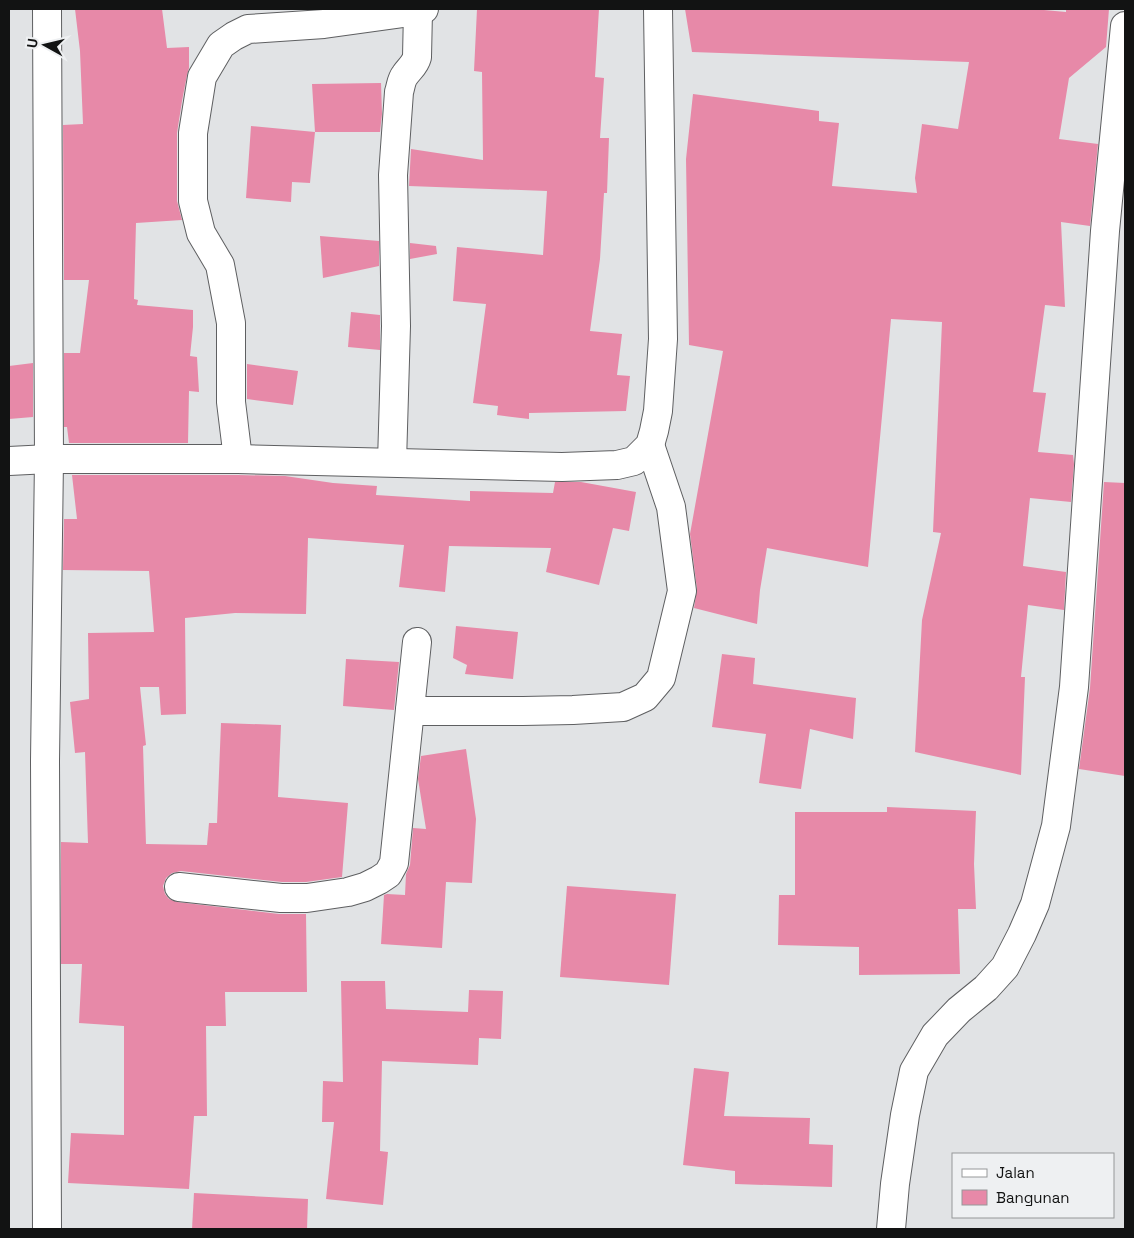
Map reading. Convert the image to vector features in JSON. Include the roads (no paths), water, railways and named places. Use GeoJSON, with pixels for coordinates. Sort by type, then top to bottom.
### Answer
{"type":"FeatureCollection","features":[{"type":"Feature","properties":{"kind":"street"},"geometry":{"type":"LineString","coordinates":[[47,9],[49,459],[45,760],[47,1229]]}},
{"type":"Feature","properties":{"kind":"street"},"geometry":{"type":"LineString","coordinates":[[9,461],[49,459],[238,459],[562,467],[617,466],[634,461],[650,445],[658,411],[663,339],[658,9]]}},
{"type":"Feature","properties":{"kind":"street"},"geometry":{"type":"LineString","coordinates":[[238,459],[231,402],[231,323],[220,265],[202,233],[194,201],[193,133],[202,77],[221,45],[248,29],[324,24],[421,10],[416,62],[401,82],[399,92],[392,175],[396,326],[392,462]]}},
{"type":"Feature","properties":{"kind":"street"},"geometry":{"type":"LineString","coordinates":[[891,1229],[895,1184],[905,1115],[914,1071],[935,1035],[959,1010],[986,988],[1005,967],[1035,904],[1056,826],[1074,687],[1115,232],[1125,26]]}},
{"type":"Feature","properties":{"kind":"street"},"geometry":{"type":"LineString","coordinates":[[410,711],[524,711],[623,707],[645,697],[661,678],[682,591],[671,507],[650,445]]}},
{"type":"Feature","properties":{"kind":"street"},"geometry":{"type":"LineString","coordinates":[[179,887],[281,898],[308,898],[348,892],[379,880],[388,874],[394,862],[417,642]]}}]}
